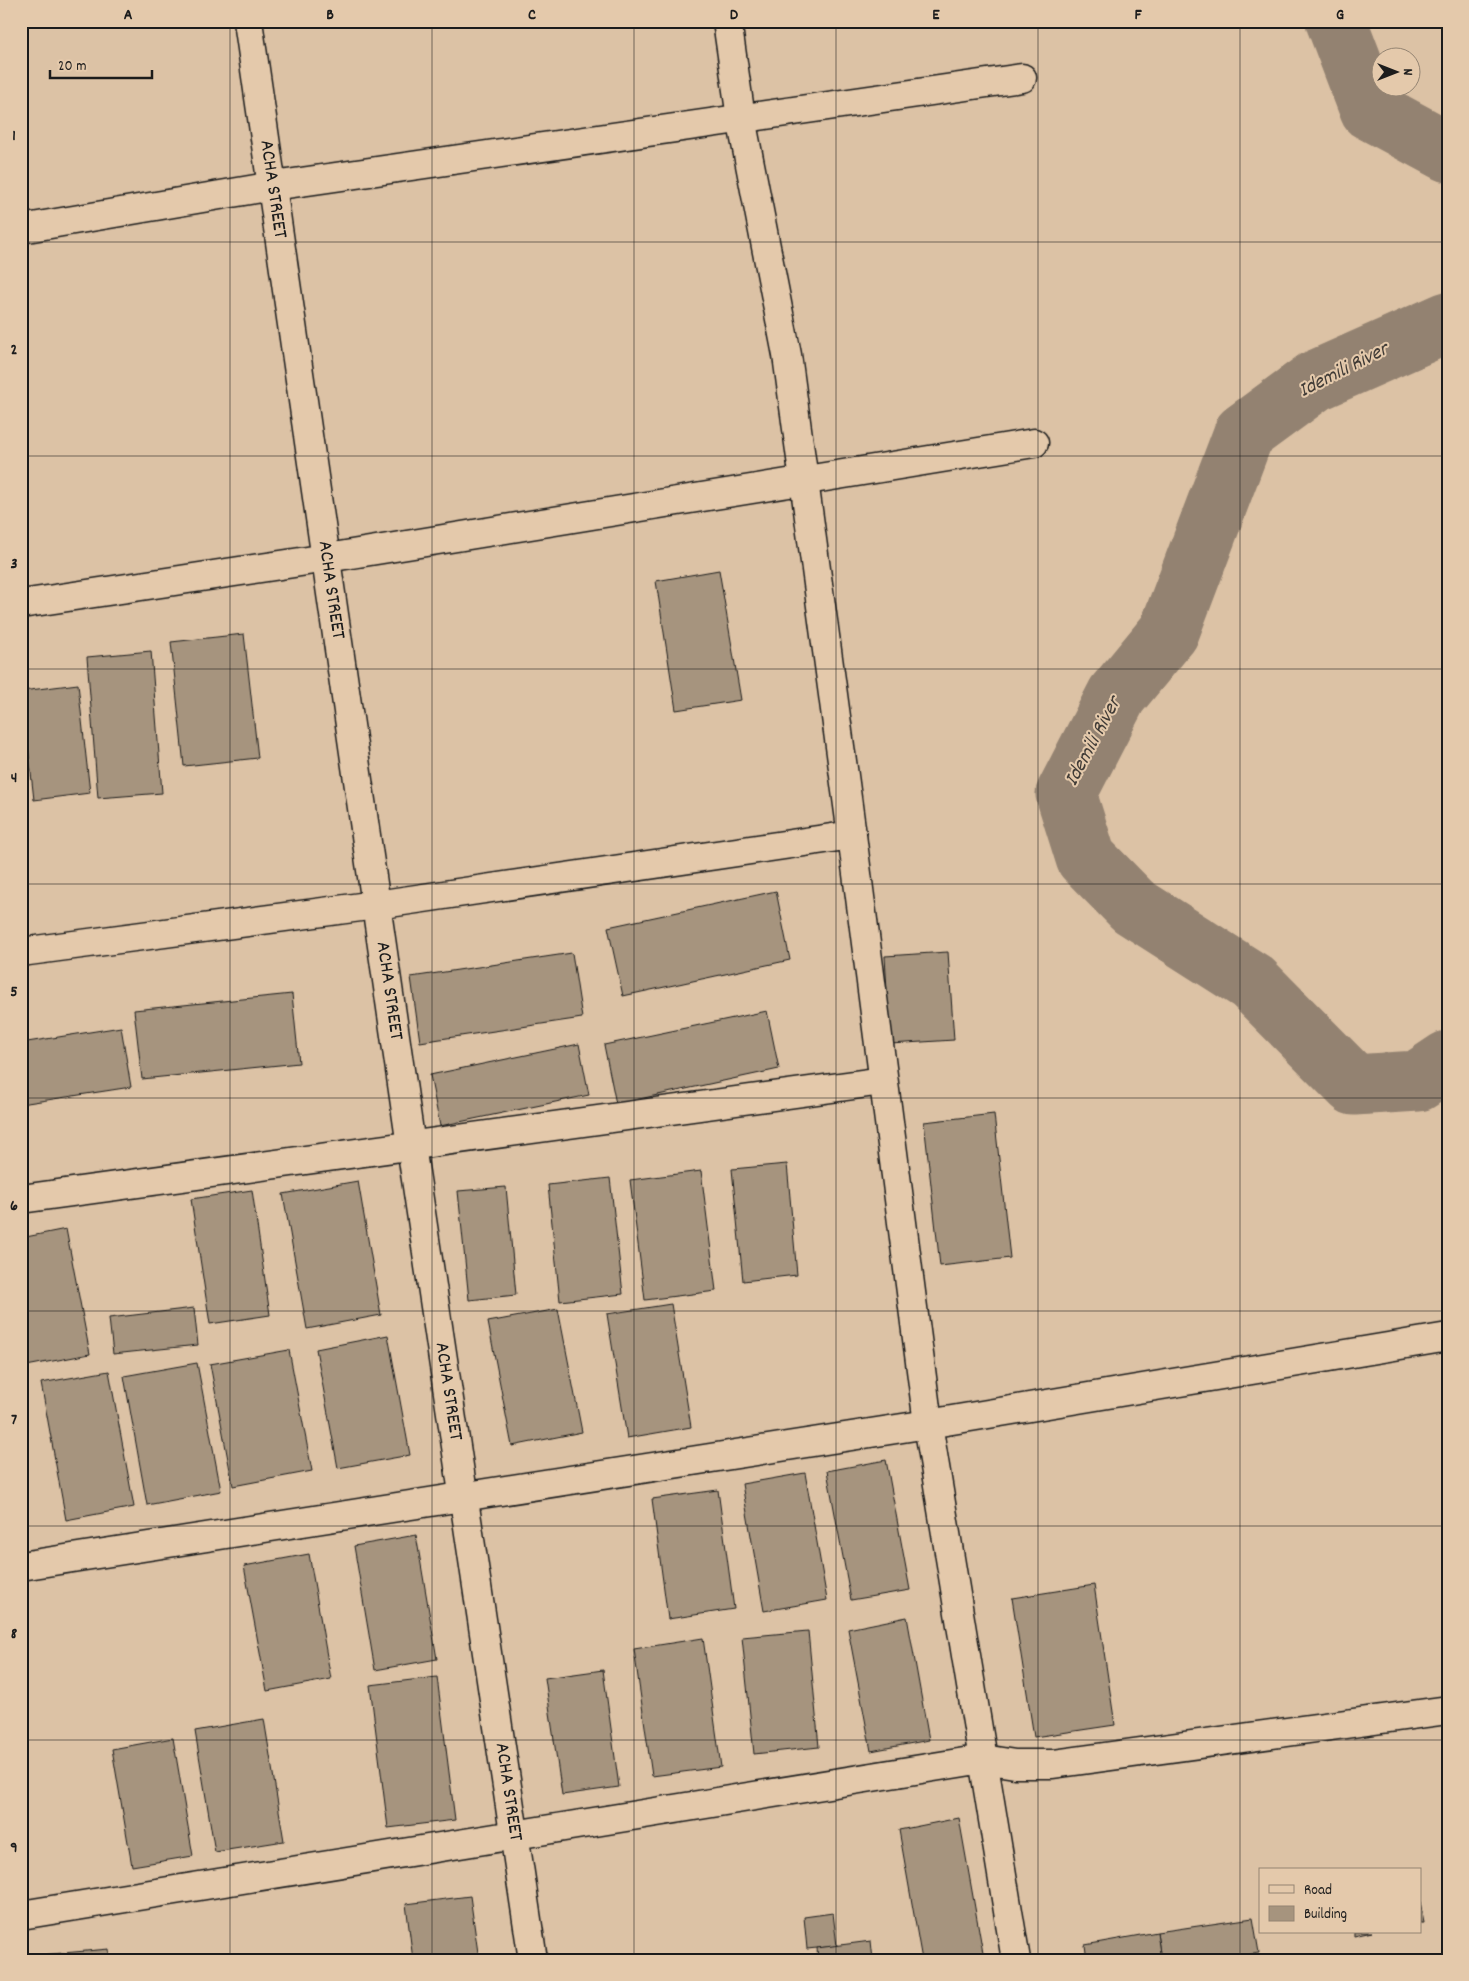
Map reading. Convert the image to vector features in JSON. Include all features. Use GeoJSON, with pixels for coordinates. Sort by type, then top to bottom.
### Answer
{"type":"FeatureCollection","features":[{"type":"Feature","properties":{"kind":"street","name":"ACHA STREET"},"geometry":{"type":"LineString","coordinates":[[248,21],[411,1146],[516,1834],[533,1960]]}},
{"type":"Feature","properties":{"kind":"street"},"geometry":{"type":"LineString","coordinates":[[727,21],[741,118],[786,355],[805,480],[928,1424],[1016,1960]]}},
{"type":"Feature","properties":{"kind":"street"},"geometry":{"type":"LineString","coordinates":[[21,229],[273,186],[1022,78]]}},
{"type":"Feature","properties":{"kind":"street"},"geometry":{"type":"LineString","coordinates":[[21,604],[327,558],[1034,443]]}},
{"type":"Feature","properties":{"kind":"street"},"geometry":{"type":"LineString","coordinates":[[21,952],[376,905],[852,835]]}},
{"type":"Feature","properties":{"kind":"street"},"geometry":{"type":"LineString","coordinates":[[21,1199],[883,1081]]}},
{"type":"Feature","properties":{"kind":"street"},"geometry":{"type":"LineString","coordinates":[[21,1566],[928,1424],[1448,1337]]}},
{"type":"Feature","properties":{"kind":"street"},"geometry":{"type":"LineString","coordinates":[[21,1915],[983,1759],[1015,1764],[1053,1764],[1448,1710]]}},
{"type":"Feature","properties":{"kind":"building"},"geometry":{"type":"Polygon","coordinates":[[[719,570],[741,700],[676,710],[656,581],[719,570]]]}},
{"type":"Feature","properties":{"kind":"building"},"geometry":{"type":"Polygon","coordinates":[[[244,634],[258,758],[184,766],[171,642],[244,634]]]}},
{"type":"Feature","properties":{"kind":"building"},"geometry":{"type":"Polygon","coordinates":[[[151,651],[162,793],[98,798],[87,657],[151,651]]]}},
{"type":"Feature","properties":{"kind":"building"},"geometry":{"type":"Polygon","coordinates":[[[78,684],[90,793],[34,800],[22,691],[78,684]]]}},
{"type":"Feature","properties":{"kind":"building"},"geometry":{"type":"Polygon","coordinates":[[[776,891],[790,960],[623,996],[608,927],[776,891]]]}},
{"type":"Feature","properties":{"kind":"building"},"geometry":{"type":"Polygon","coordinates":[[[948,952],[954,1040],[890,1044],[885,956],[948,952]]]}},
{"type":"Feature","properties":{"kind":"building"},"geometry":{"type":"Polygon","coordinates":[[[572,953],[582,1018],[420,1042],[411,977],[572,953]]]}},
{"type":"Feature","properties":{"kind":"building"},"geometry":{"type":"Polygon","coordinates":[[[292,994],[299,1063],[142,1079],[134,1010],[292,994]]]}},
{"type":"Feature","properties":{"kind":"building"},"geometry":{"type":"Polygon","coordinates":[[[767,1011],[779,1069],[616,1104],[604,1045],[767,1011]]]}},
{"type":"Feature","properties":{"kind":"building"},"geometry":{"type":"Polygon","coordinates":[[[121,1027],[131,1087],[21,1104],[21,1043],[121,1027]]]}},
{"type":"Feature","properties":{"kind":"building"},"geometry":{"type":"Polygon","coordinates":[[[579,1044],[589,1095],[440,1126],[430,1075],[579,1044]]]}},
{"type":"Feature","properties":{"kind":"building"},"geometry":{"type":"Polygon","coordinates":[[[994,1114],[1010,1258],[940,1266],[924,1122],[994,1114]]]}},
{"type":"Feature","properties":{"kind":"building"},"geometry":{"type":"Polygon","coordinates":[[[787,1164],[797,1275],[743,1281],[732,1169],[787,1164]]]}},
{"type":"Feature","properties":{"kind":"building"},"geometry":{"type":"Polygon","coordinates":[[[701,1171],[716,1291],[645,1300],[630,1180],[701,1171]]]}},
{"type":"Feature","properties":{"kind":"building"},"geometry":{"type":"Polygon","coordinates":[[[610,1178],[623,1294],[560,1301],[548,1185],[610,1178]]]}},
{"type":"Feature","properties":{"kind":"building"},"geometry":{"type":"Polygon","coordinates":[[[358,1181],[381,1315],[307,1329],[283,1194],[358,1181]]]}},
{"type":"Feature","properties":{"kind":"building"},"geometry":{"type":"Polygon","coordinates":[[[506,1187],[516,1295],[469,1300],[458,1191],[506,1187]]]}},
{"type":"Feature","properties":{"kind":"building"},"geometry":{"type":"Polygon","coordinates":[[[252,1190],[270,1315],[210,1324],[191,1199],[252,1190]]]}},
{"type":"Feature","properties":{"kind":"building"},"geometry":{"type":"Polygon","coordinates":[[[66,1229],[90,1354],[21,1367],[21,1238],[66,1229]]]}},
{"type":"Feature","properties":{"kind":"building"},"geometry":{"type":"Polygon","coordinates":[[[671,1304],[691,1427],[627,1438],[607,1314],[671,1304]]]}},
{"type":"Feature","properties":{"kind":"building"},"geometry":{"type":"Polygon","coordinates":[[[194,1308],[198,1345],[113,1354],[109,1318],[194,1308]]]}},
{"type":"Feature","properties":{"kind":"building"},"geometry":{"type":"Polygon","coordinates":[[[558,1309],[582,1432],[512,1446],[488,1322],[558,1309]]]}},
{"type":"Feature","properties":{"kind":"building"},"geometry":{"type":"Polygon","coordinates":[[[388,1335],[410,1455],[338,1468],[316,1349],[388,1335]]]}},
{"type":"Feature","properties":{"kind":"building"},"geometry":{"type":"Polygon","coordinates":[[[289,1350],[312,1471],[233,1486],[210,1364],[289,1350]]]}},
{"type":"Feature","properties":{"kind":"building"},"geometry":{"type":"Polygon","coordinates":[[[197,1363],[221,1491],[147,1505],[124,1376],[197,1363]]]}},
{"type":"Feature","properties":{"kind":"building"},"geometry":{"type":"Polygon","coordinates":[[[109,1371],[134,1507],[66,1520],[41,1383],[109,1371]]]}},
{"type":"Feature","properties":{"kind":"building"},"geometry":{"type":"Polygon","coordinates":[[[886,1460],[910,1590],[851,1600],[827,1471],[886,1460]]]}},
{"type":"Feature","properties":{"kind":"building"},"geometry":{"type":"Polygon","coordinates":[[[805,1473],[827,1600],[764,1611],[742,1484],[805,1473]]]}},
{"type":"Feature","properties":{"kind":"building"},"geometry":{"type":"Polygon","coordinates":[[[718,1490],[734,1609],[668,1619],[652,1499],[718,1490]]]}},
{"type":"Feature","properties":{"kind":"building"},"geometry":{"type":"Polygon","coordinates":[[[416,1535],[437,1659],[375,1670],[354,1546],[416,1535]]]}},
{"type":"Feature","properties":{"kind":"building"},"geometry":{"type":"Polygon","coordinates":[[[309,1554],[331,1679],[267,1691],[244,1566],[309,1554]]]}},
{"type":"Feature","properties":{"kind":"building"},"geometry":{"type":"Polygon","coordinates":[[[1094,1585],[1115,1725],[1034,1737],[1012,1598],[1094,1585]]]}},
{"type":"Feature","properties":{"kind":"building"},"geometry":{"type":"Polygon","coordinates":[[[907,1617],[929,1740],[871,1751],[848,1629],[907,1617]]]}},
{"type":"Feature","properties":{"kind":"building"},"geometry":{"type":"Polygon","coordinates":[[[808,1631],[819,1747],[754,1754],[742,1637],[808,1631]]]}},
{"type":"Feature","properties":{"kind":"building"},"geometry":{"type":"Polygon","coordinates":[[[703,1638],[721,1767],[652,1776],[634,1649],[703,1638]]]}},
{"type":"Feature","properties":{"kind":"building"},"geometry":{"type":"Polygon","coordinates":[[[603,1670],[619,1787],[562,1795],[545,1678],[603,1670]]]}},
{"type":"Feature","properties":{"kind":"building"},"geometry":{"type":"Polygon","coordinates":[[[437,1677],[455,1820],[388,1828],[370,1685],[437,1677]]]}},
{"type":"Feature","properties":{"kind":"building"},"geometry":{"type":"Polygon","coordinates":[[[264,1719],[284,1841],[215,1852],[195,1731],[264,1719]]]}},
{"type":"Feature","properties":{"kind":"building"},"geometry":{"type":"Polygon","coordinates":[[[173,1738],[193,1856],[132,1866],[112,1749],[173,1738]]]}},
{"type":"Feature","properties":{"kind":"building"},"geometry":{"type":"Polygon","coordinates":[[[959,1818],[983,1953],[946,1960],[922,1960],[899,1830],[959,1818]]]}},
{"type":"Feature","properties":{"kind":"building"},"geometry":{"type":"Polygon","coordinates":[[[470,1896],[479,1960],[413,1960],[406,1904],[470,1896]]]}},
{"type":"Feature","properties":{"kind":"building"},"geometry":{"type":"Polygon","coordinates":[[[833,1913],[837,1946],[807,1949],[804,1917],[833,1913]]]}},
{"type":"Feature","properties":{"kind":"building"},"geometry":{"type":"Polygon","coordinates":[[[1253,1918],[1259,1953],[1212,1960],[1161,1960],[1157,1932],[1253,1918]]]}},
{"type":"Feature","properties":{"kind":"building"},"geometry":{"type":"Polygon","coordinates":[[[1157,1932],[1161,1960],[1087,1960],[1085,1945],[1157,1932]]]}},
{"type":"Feature","properties":{"kind":"building"},"geometry":{"type":"Polygon","coordinates":[[[871,1941],[873,1960],[818,1960],[817,1948],[871,1941]]]}},
{"type":"Feature","properties":{"kind":"building"},"geometry":{"type":"Polygon","coordinates":[[[109,1949],[110,1960],[40,1960],[40,1955],[109,1949]]]}},
{"type":"Feature","properties":{"kind":"waterway","name":"Idemili River"},"geometry":{"type":"LineString","coordinates":[[1336,21],[1370,110],[1448,152]]}},
{"type":"Feature","properties":{"kind":"waterway","name":"Idemili River"},"geometry":{"type":"LineString","coordinates":[[1448,322],[1315,381],[1244,433],[1169,632],[1117,695],[1066,794],[1086,858],[1133,906],[1252,982],[1354,1085],[1418,1081],[1448,1061]]}}]}
